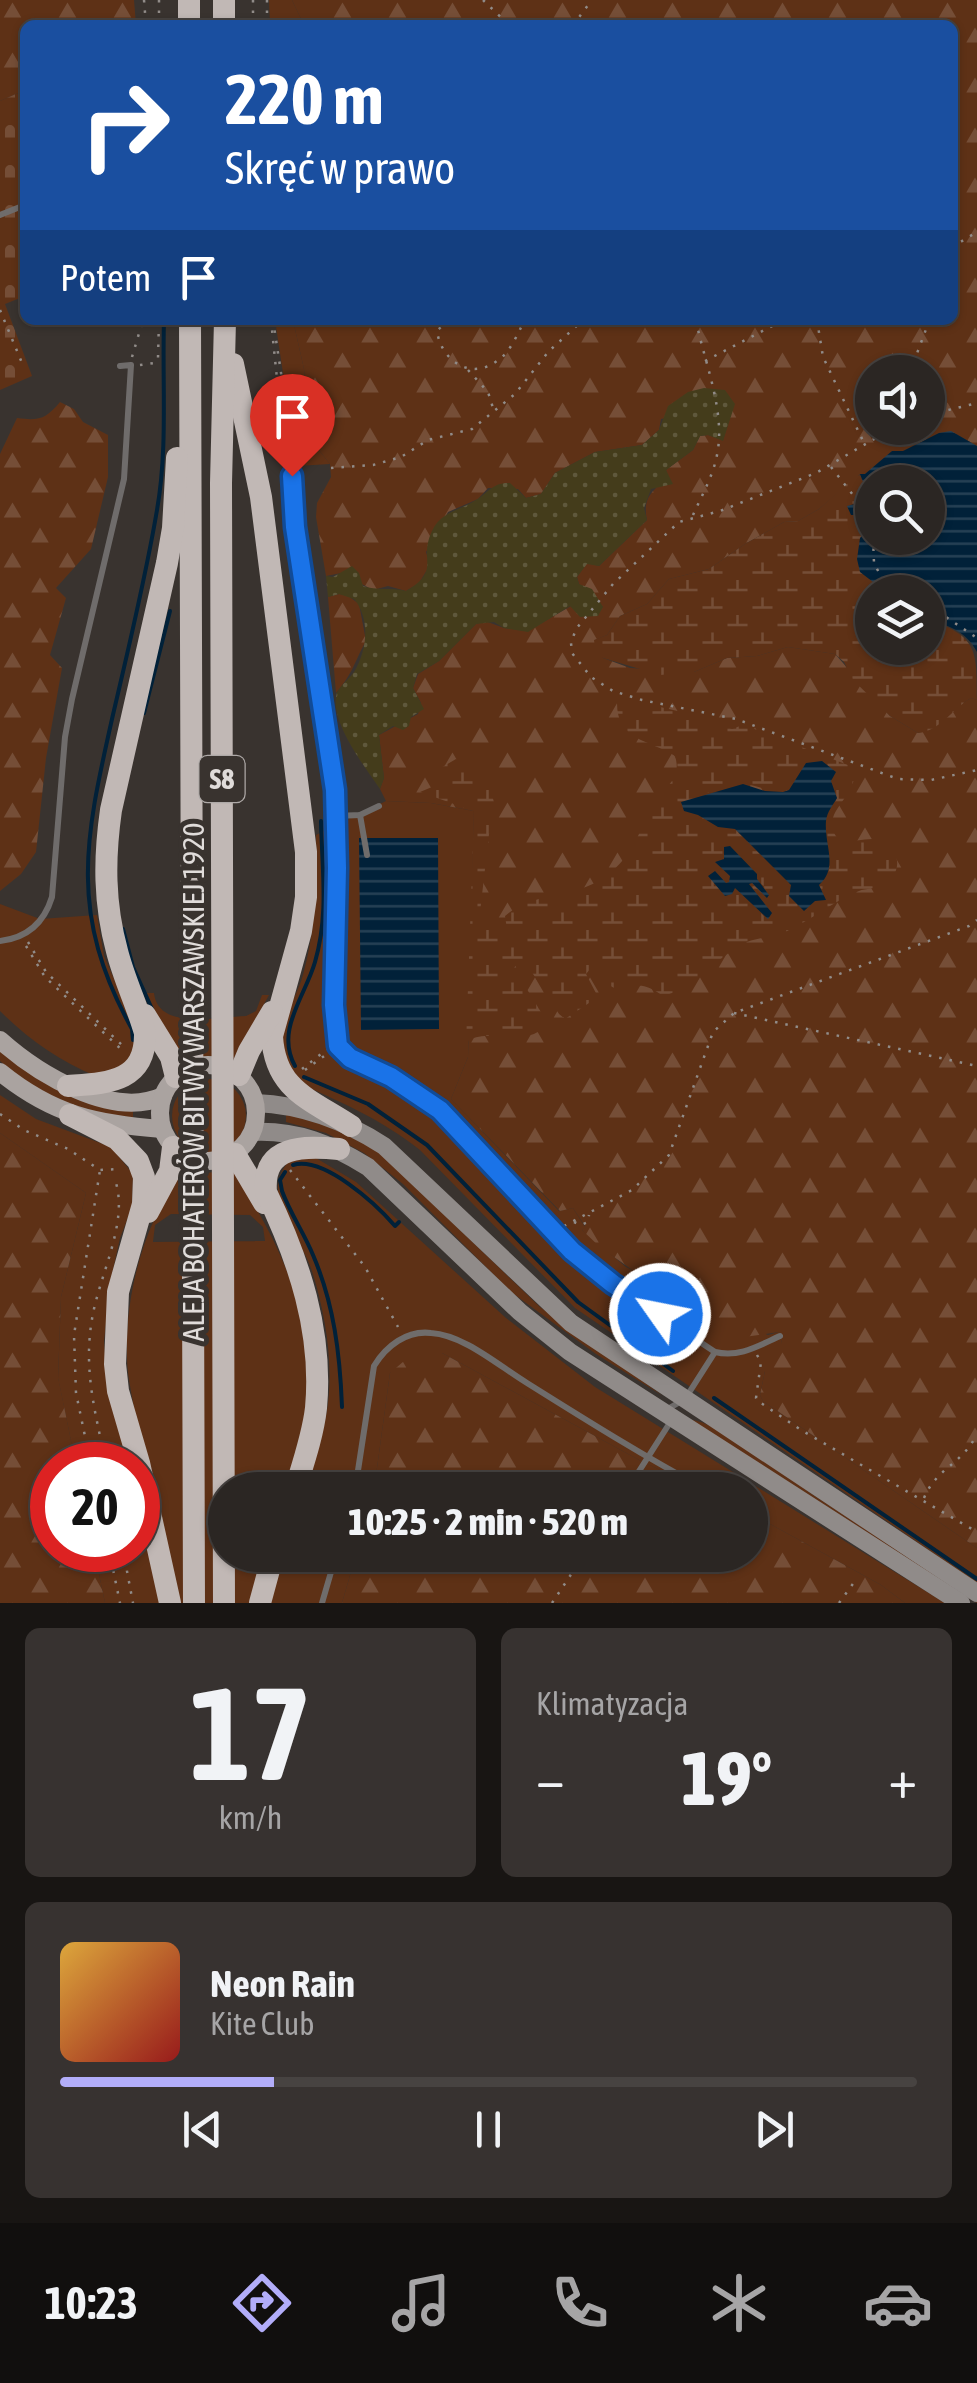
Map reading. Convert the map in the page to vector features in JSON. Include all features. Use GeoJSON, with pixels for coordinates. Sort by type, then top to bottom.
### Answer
{"type":"FeatureCollection","features":[{"type":"Feature","properties":{"kind":"highway"},"geometry":{"type":"LineString","coordinates":[[68,1086],[120,1079],[139,1062],[145,1033],[108,911],[105,852],[173,528],[181,390],[190,325]]}},
{"type":"Feature","properties":{"kind":"highway","name":"ALEJA BOHATERÓW BITWY WARSZAWSKIEJ 1920"},"geometry":{"type":"LineString","coordinates":[[190,325],[194,1603]]}},
{"type":"Feature","properties":{"kind":"highway"},"geometry":{"type":"LineString","coordinates":[[225,325],[262,497],[302,805],[306,897],[296,959],[272,1036],[275,1064],[295,1091],[351,1126]]}},
{"type":"Feature","properties":{"kind":"highway","name":"ALEJA BOHATERÓW BITWY WARSZAWSKIEJ 1920"},"geometry":{"type":"LineString","coordinates":[[224,1603],[221,483],[225,325]]}},
{"type":"Feature","properties":{"kind":"highway"},"geometry":{"type":"LineString","coordinates":[[239,1076],[248,1051],[286,990]]}},
{"type":"Feature","properties":{"kind":"highway"},"geometry":{"type":"LineString","coordinates":[[130,991],[171,1056],[170,1086]]}},
{"type":"Feature","properties":{"kind":"highway"},"geometry":{"type":"LineString","coordinates":[[70,1115],[116,1139],[138,1162],[144,1177],[144,1195],[118,1292],[115,1364],[118,1391],[139,1462],[170,1603]]}},
{"type":"Feature","properties":{"kind":"highway"},"geometry":{"type":"LineString","coordinates":[[128,1247],[170,1172],[168,1138]]}},
{"type":"Feature","properties":{"kind":"highway"},"geometry":{"type":"LineString","coordinates":[[300,1472],[316,1410],[314,1324],[265,1180],[279,1156],[307,1146],[340,1149]]}},
{"type":"Feature","properties":{"kind":"highway"},"geometry":{"type":"LineString","coordinates":[[235,1154],[284,1236]]}},
{"type":"Feature","properties":{"kind":"highway"},"geometry":{"type":"LineString","coordinates":[[260,1603],[268,1572]]}},
{"type":"Feature","properties":{"kind":"main road"},"geometry":{"type":"LineString","coordinates":[[0,1040],[34,1067],[68,1086],[113,1100],[143,1102],[200,1065],[227,1068],[246,1083],[256,1103],[253,1132],[235,1154],[210,1162],[196,1160],[168,1138],[70,1115],[37,1099],[0,1072]]}},
{"type":"Feature","properties":{"kind":"main road"},"geometry":{"type":"LineString","coordinates":[[168,1138],[160,1106],[170,1086]]}},
{"type":"Feature","properties":{"kind":"main road"},"geometry":{"type":"LineString","coordinates":[[256,1103],[311,1111],[351,1126],[403,1162],[553,1308],[977,1594]]}},
{"type":"Feature","properties":{"kind":"main road"},"geometry":{"type":"LineString","coordinates":[[253,1132],[296,1134],[340,1149],[393,1187],[550,1338],[961,1603]]}},
{"type":"Feature","properties":{"kind":"lane"},"geometry":{"type":"LineString","coordinates":[[0,941],[34,928],[47,913],[52,897],[72,699],[124,479],[131,365],[120,366]]}},
{"type":"Feature","properties":{"kind":"lane"},"geometry":{"type":"LineString","coordinates":[[292,476],[295,527],[327,724],[336,816],[334,1005],[338,1046],[350,1058],[391,1077],[448,1117],[572,1251],[613,1284],[715,1352],[731,1355],[780,1336]]}},
{"type":"Feature","properties":{"kind":"lane"},"geometry":{"type":"LineString","coordinates":[[336,816],[360,815],[379,806]]}},
{"type":"Feature","properties":{"kind":"lane"},"geometry":{"type":"LineString","coordinates":[[360,815],[366,855]]}},
{"type":"Feature","properties":{"kind":"lane"},"geometry":{"type":"LineString","coordinates":[[358,1472],[371,1376],[386,1349],[404,1338],[429,1332],[461,1343],[674,1472]]}},
{"type":"Feature","properties":{"kind":"lane"},"geometry":{"type":"LineString","coordinates":[[649,1405],[666,1410],[676,1407],[715,1352]]}},
{"type":"Feature","properties":{"kind":"lane"},"geometry":{"type":"LineString","coordinates":[[639,1472],[672,1420]]}},
{"type":"Feature","properties":{"kind":"lane"},"geometry":{"type":"LineString","coordinates":[[322,1603],[331,1572]]}},
{"type":"Feature","properties":{"kind":"path"},"geometry":{"type":"LineString","coordinates":[[483,0],[504,20]]}},
{"type":"Feature","properties":{"kind":"path"},"geometry":{"type":"LineString","coordinates":[[577,20],[592,0]]}},
{"type":"Feature","properties":{"kind":"path"},"geometry":{"type":"LineString","coordinates":[[0,310],[22,363]]}},
{"type":"Feature","properties":{"kind":"path"},"geometry":{"type":"LineString","coordinates":[[143,325],[131,365],[146,365],[158,358],[160,325]]}},
{"type":"Feature","properties":{"kind":"path"},"geometry":{"type":"LineString","coordinates":[[272,325],[280,422],[286,468],[292,476]]}},
{"type":"Feature","properties":{"kind":"path"},"geometry":{"type":"LineString","coordinates":[[273,325],[295,466],[292,476]]}},
{"type":"Feature","properties":{"kind":"path"},"geometry":{"type":"LineString","coordinates":[[444,325],[438,332],[439,346],[449,360],[467,368],[488,392],[494,411]]}},
{"type":"Feature","properties":{"kind":"path"},"geometry":{"type":"LineString","coordinates":[[467,368],[494,364],[507,353],[522,325]]}},
{"type":"Feature","properties":{"kind":"path"},"geometry":{"type":"LineString","coordinates":[[331,468],[373,465],[401,457],[428,440],[472,428],[516,394],[549,351],[578,325]]}},
{"type":"Feature","properties":{"kind":"path"},"geometry":{"type":"LineString","coordinates":[[692,516],[714,470],[718,450],[714,388],[697,325]]}},
{"type":"Feature","properties":{"kind":"path"},"geometry":{"type":"LineString","coordinates":[[704,362],[774,325]]}},
{"type":"Feature","properties":{"kind":"path"},"geometry":{"type":"LineString","coordinates":[[818,325],[823,357],[855,425]]}},
{"type":"Feature","properties":{"kind":"path"},"geometry":{"type":"LineString","coordinates":[[916,355],[928,325]]}},
{"type":"Feature","properties":{"kind":"path"},"geometry":{"type":"LineString","coordinates":[[945,411],[977,403]]}},
{"type":"Feature","properties":{"kind":"path"},"geometry":{"type":"LineString","coordinates":[[862,445],[830,466],[720,511],[678,522],[613,584],[576,628],[572,653],[580,667],[614,691],[736,719],[898,779],[931,780],[977,770]]}},
{"type":"Feature","properties":{"kind":"path"},"geometry":{"type":"LineString","coordinates":[[830,466],[855,497]]}},
{"type":"Feature","properties":{"kind":"path"},"geometry":{"type":"LineString","coordinates":[[945,617],[977,638]]}},
{"type":"Feature","properties":{"kind":"path"},"geometry":{"type":"LineString","coordinates":[[554,1232],[632,1190],[669,1155],[713,1032],[734,1014],[977,920]]}},
{"type":"Feature","properties":{"kind":"path"},"geometry":{"type":"LineString","coordinates":[[22,935],[46,972],[139,1062]]}},
{"type":"Feature","properties":{"kind":"path"},"geometry":{"type":"LineString","coordinates":[[734,1014],[977,1066]]}},
{"type":"Feature","properties":{"kind":"path"},"geometry":{"type":"LineString","coordinates":[[0,1114],[100,1170],[74,1334],[76,1393],[86,1442]]}},
{"type":"Feature","properties":{"kind":"path"},"geometry":{"type":"LineString","coordinates":[[279,1156],[364,1268],[404,1338]]}},
{"type":"Feature","properties":{"kind":"path"},"geometry":{"type":"LineString","coordinates":[[751,1349],[761,1362],[756,1398],[760,1403],[977,1532]]}},
{"type":"Feature","properties":{"kind":"path"},"geometry":{"type":"LineString","coordinates":[[923,1500],[931,1481],[967,1454],[977,1434]]}},
{"type":"Feature","properties":{"kind":"path"},"geometry":{"type":"LineString","coordinates":[[114,1572],[120,1603]]}},
{"type":"Feature","properties":{"kind":"path"},"geometry":{"type":"LineString","coordinates":[[128,1572],[134,1603]]}},
{"type":"Feature","properties":{"kind":"path"},"geometry":{"type":"LineString","coordinates":[[552,1603],[573,1572]]}},
{"type":"Feature","properties":{"kind":"path"},"geometry":{"type":"LineString","coordinates":[[838,1603],[855,1582]]}},
{"type":"Feature","properties":{"kind":"green space"},"geometry":{"type":"Polygon","coordinates":[[[0,0],[134,0],[136,20],[20,20],[20,92],[0,101],[0,0]]]}},
{"type":"Feature","properties":{"kind":"green space"},"geometry":{"type":"Polygon","coordinates":[[[269,0],[292,0],[302,20],[270,20],[269,0]]]}},
{"type":"Feature","properties":{"kind":"green space"},"geometry":{"type":"Polygon","coordinates":[[[292,0],[977,0],[977,446],[951,431],[945,432],[945,355],[855,355],[855,445],[915,445],[892,451],[876,465],[855,465],[855,478],[819,509],[798,521],[784,522],[709,569],[669,579],[647,604],[620,616],[607,635],[595,640],[603,658],[630,668],[694,672],[727,658],[757,656],[788,647],[835,654],[890,716],[918,733],[933,727],[971,698],[977,700],[977,1548],[763,1401],[760,1395],[765,1371],[761,1353],[782,1343],[779,1332],[737,1338],[721,1333],[600,1247],[582,1230],[585,1226],[573,1208],[560,1211],[451,1099],[468,1057],[474,811],[431,803],[386,801],[380,789],[384,778],[379,735],[418,714],[421,703],[413,688],[418,674],[439,661],[476,624],[485,621],[528,631],[571,606],[577,611],[603,607],[579,584],[577,577],[587,563],[599,566],[647,520],[650,495],[668,476],[666,470],[693,450],[700,436],[723,440],[734,404],[661,419],[659,430],[642,445],[595,452],[555,473],[541,494],[526,498],[518,489],[488,488],[478,499],[448,512],[426,552],[430,565],[419,583],[406,591],[388,586],[373,590],[341,573],[326,576],[316,517],[317,503],[331,477],[330,464],[311,440],[304,369],[294,325],[958,325],[958,20],[302,20],[292,0]]]}},
{"type":"Feature","properties":{"kind":"green space"},"geometry":{"type":"Polygon","coordinates":[[[20,92],[20,298],[5,304],[32,376],[0,390],[0,101],[20,92]]]}},
{"type":"Feature","properties":{"kind":"green space"},"geometry":{"type":"Polygon","coordinates":[[[276,325],[294,325],[304,369],[311,440],[330,464],[297,466],[276,325]]]}},
{"type":"Feature","properties":{"kind":"green space"},"geometry":{"type":"Polygon","coordinates":[[[60,402],[74,409],[83,422],[108,435],[108,477],[91,549],[56,588],[66,598],[50,655],[62,668],[46,758],[36,852],[21,874],[0,891],[0,454],[17,418],[41,418],[60,402]]]}},
{"type":"Feature","properties":{"kind":"green space"},"geometry":{"type":"Polygon","coordinates":[[[951,431],[977,446],[945,470],[945,465],[876,465],[892,451],[915,445],[945,445],[945,432],[951,431]]]}},
{"type":"Feature","properties":{"kind":"green space"},"geometry":{"type":"Polygon","coordinates":[[[855,477],[855,555],[868,555],[870,575],[855,575],[855,665],[945,665],[945,626],[971,647],[977,700],[971,698],[933,728],[918,733],[890,716],[853,680],[835,654],[788,647],[757,656],[727,658],[694,672],[660,675],[603,658],[595,648],[594,640],[607,635],[620,616],[647,604],[669,579],[709,569],[784,522],[798,521],[819,509],[855,477]]]}},
{"type":"Feature","properties":{"kind":"green space"},"geometry":{"type":"Polygon","coordinates":[[[339,594],[359,604],[366,641],[336,693],[328,597],[339,594]]]}},
{"type":"Feature","properties":{"kind":"green space"},"geometry":{"type":"Polygon","coordinates":[[[621,698],[708,718],[732,729],[752,728],[853,767],[851,787],[832,823],[834,832],[841,842],[885,842],[897,859],[895,872],[882,886],[849,896],[788,931],[747,942],[686,986],[663,996],[645,986],[616,989],[607,984],[598,968],[591,968],[586,974],[598,997],[565,1019],[524,960],[520,960],[514,968],[547,1022],[532,1035],[478,1037],[466,1046],[474,811],[420,792],[432,787],[439,769],[456,759],[468,763],[488,781],[497,813],[489,834],[479,921],[503,939],[508,936],[505,916],[517,908],[585,887],[610,873],[627,855],[655,802],[675,776],[675,756],[628,731],[618,714],[617,701],[621,698]],[[806,763],[789,790],[734,785],[701,796],[684,811],[718,827],[735,829],[791,885],[804,910],[815,901],[825,900],[819,885],[830,863],[826,821],[837,798],[806,763]],[[719,859],[731,876],[726,884],[767,919],[772,913],[748,886],[751,882],[766,898],[764,886],[719,859]]]}},
{"type":"Feature","properties":{"kind":"green space"},"geometry":{"type":"Polygon","coordinates":[[[386,801],[431,803],[474,811],[468,1057],[451,1099],[559,1211],[573,1208],[585,1227],[582,1230],[626,1267],[768,1335],[779,1332],[782,1343],[765,1371],[760,1395],[763,1401],[977,1548],[977,1583],[575,1308],[420,1150],[362,1113],[300,1084],[285,1058],[281,1041],[311,940],[316,835],[386,801]]]}},
{"type":"Feature","properties":{"kind":"green space"},"geometry":{"type":"Polygon","coordinates":[[[0,904],[40,919],[97,915],[104,956],[136,1029],[137,1045],[124,1065],[96,1076],[45,1048],[0,1011],[0,904]]]}},
{"type":"Feature","properties":{"kind":"green space"},"geometry":{"type":"Polygon","coordinates":[[[145,993],[154,993],[166,1013],[191,1019],[246,1016],[256,1011],[262,995],[269,995],[233,1060],[209,1056],[183,1061],[145,993]]]}},
{"type":"Feature","properties":{"kind":"green space"},"geometry":{"type":"Polygon","coordinates":[[[0,1050],[62,1091],[94,1103],[133,1110],[133,1119],[78,1107],[46,1093],[0,1061],[0,1050]]]}},
{"type":"Feature","properties":{"kind":"green space"},"geometry":{"type":"Polygon","coordinates":[[[209,1079],[235,1090],[246,1116],[235,1142],[209,1153],[183,1142],[172,1116],[183,1090],[209,1079]]]}},
{"type":"Feature","properties":{"kind":"green space"},"geometry":{"type":"Polygon","coordinates":[[[0,1095],[36,1119],[111,1147],[133,1174],[132,1207],[111,1279],[104,1341],[106,1369],[124,1442],[71,1442],[58,1378],[61,1297],[86,1193],[0,1133],[0,1095]]]}},
{"type":"Feature","properties":{"kind":"green space"},"geometry":{"type":"Polygon","coordinates":[[[286,1114],[342,1130],[380,1153],[540,1307],[663,1396],[596,1354],[511,1292],[403,1184],[364,1153],[326,1133],[286,1122],[286,1114]]]}},
{"type":"Feature","properties":{"kind":"green space"},"geometry":{"type":"Polygon","coordinates":[[[0,1133],[86,1193],[61,1297],[58,1377],[71,1442],[30,1442],[30,1572],[99,1572],[105,1603],[0,1603],[0,1133]]]}},
{"type":"Feature","properties":{"kind":"green space"},"geometry":{"type":"Polygon","coordinates":[[[316,1158],[356,1182],[506,1318],[595,1387],[733,1472],[664,1472],[442,1353],[390,1373],[376,1472],[308,1472],[326,1416],[329,1361],[312,1271],[279,1200],[281,1173],[290,1160],[316,1158]]]}},
{"type":"Feature","properties":{"kind":"green space"},"geometry":{"type":"Polygon","coordinates":[[[183,1168],[208,1173],[232,1168],[278,1250],[298,1304],[304,1334],[308,1399],[294,1472],[208,1472],[208,1572],[351,1572],[342,1603],[105,1603],[99,1572],[160,1572],[160,1442],[137,1442],[127,1366],[134,1282],[158,1211],[183,1168]],[[171,1214],[155,1225],[153,1242],[265,1241],[263,1227],[250,1215],[171,1214]]]}},
{"type":"Feature","properties":{"kind":"green space"},"geometry":{"type":"Polygon","coordinates":[[[417,1350],[442,1353],[664,1472],[376,1472],[390,1373],[417,1350]]]}},
{"type":"Feature","properties":{"kind":"green space"},"geometry":{"type":"Polygon","coordinates":[[[692,1420],[736,1440],[815,1496],[977,1598],[977,1603],[703,1431],[692,1420]]]}},
{"type":"Feature","properties":{"kind":"green space"},"geometry":{"type":"Polygon","coordinates":[[[768,1494],[945,1603],[905,1603],[881,1585],[768,1523],[768,1494]]]}},
{"type":"Feature","properties":{"kind":"green space"},"geometry":{"type":"Polygon","coordinates":[[[768,1523],[881,1585],[905,1603],[342,1603],[351,1572],[768,1572],[768,1523]]]}},
{"type":"Feature","properties":{"kind":"sand"},"geometry":{"type":"Polygon","coordinates":[[[704,388],[725,390],[735,404],[723,441],[700,436],[693,450],[666,470],[673,484],[651,489],[644,508],[647,520],[599,566],[587,564],[577,577],[579,584],[592,589],[603,607],[598,616],[580,617],[570,606],[528,632],[494,622],[476,624],[439,661],[417,674],[413,688],[424,709],[411,717],[409,726],[403,730],[393,726],[379,735],[384,778],[380,789],[351,745],[336,708],[338,690],[354,672],[362,655],[363,616],[354,599],[339,594],[328,597],[326,576],[333,577],[352,566],[363,586],[406,591],[423,577],[428,541],[436,524],[446,515],[499,484],[510,483],[526,498],[541,494],[555,473],[595,452],[642,445],[659,430],[668,406],[688,392],[704,388]]]}},
{"type":"Feature","properties":{"kind":"water"},"geometry":{"type":"Polygon","coordinates":[[[951,431],[977,446],[977,652],[962,634],[945,625],[945,575],[860,572],[858,555],[945,555],[945,465],[876,465],[892,451],[915,445],[945,445],[945,432],[951,431]]]}},
{"type":"Feature","properties":{"kind":"water"},"geometry":{"type":"Polygon","coordinates":[[[822,761],[836,772],[831,781],[837,798],[827,818],[828,871],[819,885],[826,900],[815,901],[804,911],[789,896],[791,885],[735,829],[718,827],[684,811],[681,802],[743,784],[783,792],[789,790],[806,763],[822,761]]]}},
{"type":"Feature","properties":{"kind":"water"},"geometry":{"type":"Polygon","coordinates":[[[359,838],[438,838],[439,1029],[361,1030],[359,838]]]}},
{"type":"Feature","properties":{"kind":"water"},"geometry":{"type":"Polygon","coordinates":[[[730,846],[757,874],[769,895],[767,898],[749,884],[772,913],[768,919],[735,888],[725,896],[708,876],[715,871],[729,882],[730,876],[715,862],[724,859],[724,847],[730,846]]]}},
{"type":"Feature","properties":{"kind":"waterway"},"geometry":{"type":"LineString","coordinates":[[133,1040],[132,1029],[98,949],[88,876],[102,762],[142,589],[160,487],[164,325]]}},
{"type":"Feature","properties":{"kind":"waterway"},"geometry":{"type":"LineString","coordinates":[[144,713],[170,611]]}},
{"type":"Feature","properties":{"kind":"waterway"},"geometry":{"type":"LineString","coordinates":[[295,1066],[288,1039],[290,1027],[315,962],[322,927],[321,821]]}},
{"type":"Feature","properties":{"kind":"waterway"},"geometry":{"type":"LineString","coordinates":[[123,929],[133,967],[152,1009]]}},
{"type":"Feature","properties":{"kind":"waterway"},"geometry":{"type":"LineString","coordinates":[[304,1077],[368,1104],[427,1145],[578,1302],[673,1371]]}},
{"type":"Feature","properties":{"kind":"waterway"},"geometry":{"type":"LineString","coordinates":[[293,1165],[306,1164],[334,1175],[363,1195],[395,1226],[399,1222]]}},
{"type":"Feature","properties":{"kind":"waterway"},"geometry":{"type":"LineString","coordinates":[[285,1172],[280,1180],[282,1191],[313,1255],[331,1311],[342,1407]]}},
{"type":"Feature","properties":{"kind":"waterway"},"geometry":{"type":"LineString","coordinates":[[714,1398],[977,1579]]}},
{"type":"Feature","properties":{"kind":"route"},"geometry":{"type":"LineString","coordinates":[[292,476],[292,507],[335,790],[334,1005],[338,1046],[350,1058],[391,1077],[440,1110],[572,1251],[660,1314]]}}]}
